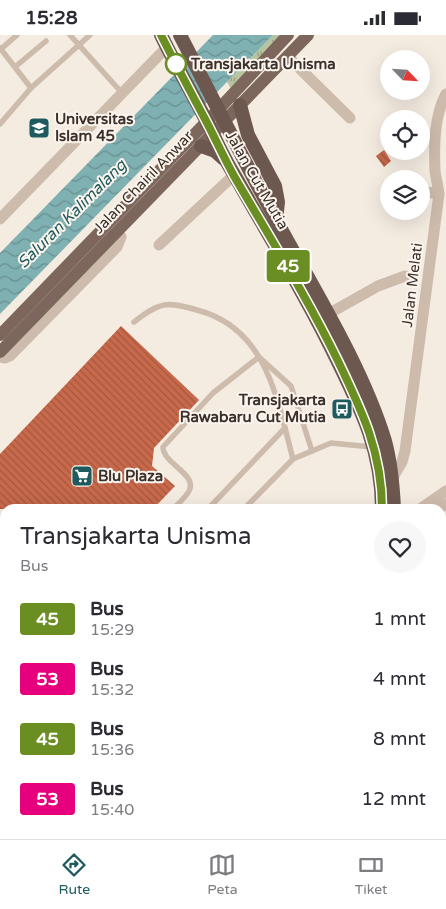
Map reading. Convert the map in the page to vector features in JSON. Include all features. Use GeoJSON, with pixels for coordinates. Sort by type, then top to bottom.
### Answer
{"type":"FeatureCollection","features":[{"type":"Feature","properties":{"kind":"highway","name":"Jalan Cut Mutia"},"geometry":{"type":"LineString","coordinates":[[182,40],[276,220],[322,317],[365,420],[374,447],[379,470],[382,504]]}},
{"type":"Feature","properties":{"kind":"highway","name":"Jalan Cut Mutia"},"geometry":{"type":"LineString","coordinates":[[166,46],[234,175],[367,393],[385,443],[392,479],[394,504]]}},
{"type":"Feature","properties":{"kind":"highway"},"geometry":{"type":"LineString","coordinates":[[240,105],[248,135],[275,186],[278,202],[276,220]]}},
{"type":"Feature","properties":{"kind":"highway"},"geometry":{"type":"LineString","coordinates":[[201,146],[222,155],[234,175]]}},
{"type":"Feature","properties":{"kind":"main road","name":"Jalan Chairil Anwar"},"geometry":{"type":"LineString","coordinates":[[221,116],[288,35]]}},
{"type":"Feature","properties":{"kind":"main road","name":"Jalan Chairil Anwar"},"geometry":{"type":"LineString","coordinates":[[0,335],[207,122],[240,105],[308,35]]}},
{"type":"Feature","properties":{"kind":"main road","name":"Jalan Chairil Anwar"},"geometry":{"type":"LineString","coordinates":[[0,352],[201,146],[207,122]]}},
{"type":"Feature","properties":{"kind":"street"},"geometry":{"type":"LineString","coordinates":[[0,219],[166,46]]}},
{"type":"Feature","properties":{"kind":"street"},"geometry":{"type":"LineString","coordinates":[[287,56],[350,118]]}},
{"type":"Feature","properties":{"kind":"street","name":"Jalan Melati"},"geometry":{"type":"LineString","coordinates":[[392,479],[402,462],[405,451],[439,194],[435,172],[436,126],[446,94]]}},
{"type":"Feature","properties":{"kind":"street"},"geometry":{"type":"LineString","coordinates":[[159,245],[234,175]]}},
{"type":"Feature","properties":{"kind":"street"},"geometry":{"type":"LineString","coordinates":[[430,192],[439,194]]}},
{"type":"Feature","properties":{"kind":"street"},"geometry":{"type":"LineString","coordinates":[[0,357],[10,356],[117,247],[121,237],[117,232]]}},
{"type":"Feature","properties":{"kind":"street"},"geometry":{"type":"LineString","coordinates":[[322,317],[378,286],[405,276]]}},
{"type":"Feature","properties":{"kind":"street"},"geometry":{"type":"LineString","coordinates":[[427,504],[446,491]]}},
{"type":"Feature","properties":{"kind":"lane"},"geometry":{"type":"LineString","coordinates":[[17,35],[0,48],[31,88]]}},
{"type":"Feature","properties":{"kind":"lane"},"geometry":{"type":"LineString","coordinates":[[70,35],[122,93]]}},
{"type":"Feature","properties":{"kind":"lane"},"geometry":{"type":"LineString","coordinates":[[0,124],[31,88],[90,35]]}},
{"type":"Feature","properties":{"kind":"lane"},"geometry":{"type":"LineString","coordinates":[[15,67],[46,41]]}},
{"type":"Feature","properties":{"kind":"lane"},"geometry":{"type":"LineString","coordinates":[[134,322],[147,312],[163,305],[174,303],[204,311],[222,320],[242,334],[252,345],[274,387],[293,459]]}},
{"type":"Feature","properties":{"kind":"lane"},"geometry":{"type":"LineString","coordinates":[[259,357],[291,386],[312,451]]}},
{"type":"Feature","properties":{"kind":"lane"},"geometry":{"type":"LineString","coordinates":[[177,504],[188,492],[191,484],[188,477],[163,452],[163,447],[213,393],[259,357]]}},
{"type":"Feature","properties":{"kind":"lane"},"geometry":{"type":"LineString","coordinates":[[213,504],[285,427]]}},
{"type":"Feature","properties":{"kind":"lane"},"geometry":{"type":"LineString","coordinates":[[249,504],[293,459],[331,443],[374,447]]}},
{"type":"Feature","properties":{"kind":"green space"},"geometry":{"type":"Polygon","coordinates":[[[273,35],[288,35],[234,94],[227,82],[273,35]]]}},
{"type":"Feature","properties":{"kind":"water","name":"Saluran Kalimalang"},"geometry":{"type":"Polygon","coordinates":[[[213,35],[273,35],[0,314],[0,253],[213,35]]]}},
{"type":"Feature","properties":{"kind":"building"},"geometry":{"type":"Polygon","coordinates":[[[380,153],[380,160],[391,161],[384,167],[376,156],[380,153]]]}},
{"type":"Feature","properties":{"kind":"building","name":"Blu Plaza"},"geometry":{"type":"Polygon","coordinates":[[[121,326],[199,400],[154,448],[152,466],[175,486],[158,504],[0,504],[0,454],[121,326]]]}},
{"type":"Feature","properties":{"kind":"bus line","name":"45"},"geometry":{"type":"LineString","coordinates":[[161,35],[234,175],[318,320],[354,395],[369,428],[379,470],[382,504]]}},
{"type":"Feature","properties":{"kind":"place","name":"Transjakarta Unisma"},"geometry":{"type":"Point","coordinates":[176,64]}},
{"type":"Feature","properties":{"kind":"place","name":"Universitas Islam 45"},"geometry":{"type":"Point","coordinates":[39,128]}},
{"type":"Feature","properties":{"kind":"place","name":"Transjakarta Rawabaru Cut Mutia"},"geometry":{"type":"Point","coordinates":[342,409]}},
{"type":"Feature","properties":{"kind":"place","name":"Blu Plaza"},"geometry":{"type":"Point","coordinates":[82,476]}}]}
